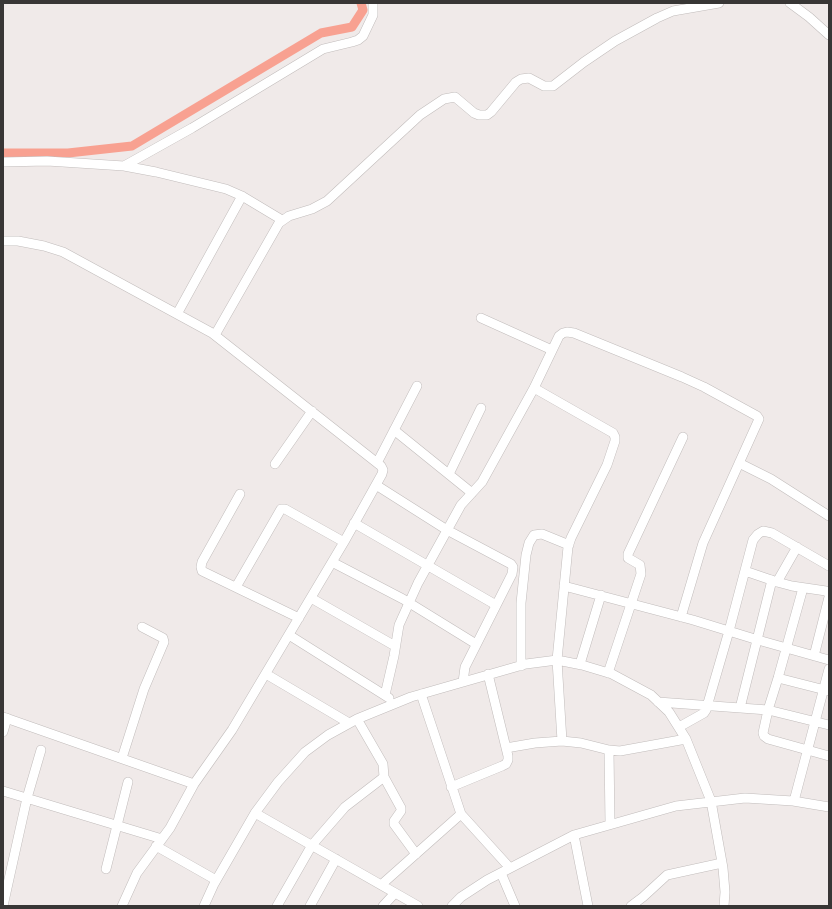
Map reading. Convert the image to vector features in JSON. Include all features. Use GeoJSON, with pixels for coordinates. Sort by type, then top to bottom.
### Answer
{"type":"FeatureCollection","features":[{"type":"Feature","properties":{"kind":"street"},"geometry":{"type":"LineString","coordinates":[[124,166],[192,128],[323,49],[358,40],[363,36],[373,15],[373,3]]}},
{"type":"Feature","properties":{"kind":"street"},"geometry":{"type":"LineString","coordinates":[[215,335],[279,223],[289,216],[312,209],[328,201],[420,115],[444,99],[455,97],[479,115],[487,115],[516,82],[521,79],[529,78],[544,86],[554,86],[584,62],[615,41],[657,18],[673,12],[719,3]]}},
{"type":"Feature","properties":{"kind":"street"},"geometry":{"type":"LineString","coordinates":[[790,3],[809,16],[829,36]]}},
{"type":"Feature","properties":{"kind":"street"},"geometry":{"type":"LineString","coordinates":[[3,162],[47,161],[124,166],[156,172],[226,189],[242,196],[282,220]]}},
{"type":"Feature","properties":{"kind":"street"},"geometry":{"type":"LineString","coordinates":[[177,314],[242,196]]}},
{"type":"Feature","properties":{"kind":"street"},"geometry":{"type":"LineString","coordinates":[[3,241],[18,241],[44,246],[63,252],[215,335],[381,466],[383,470],[344,542],[266,674],[226,740],[194,784],[170,828],[137,873],[122,906]]}},
{"type":"Feature","properties":{"kind":"street"},"geometry":{"type":"LineString","coordinates":[[482,318],[552,350]]}},
{"type":"Feature","properties":{"kind":"street"},"geometry":{"type":"LineString","coordinates":[[384,695],[394,656],[398,625],[427,566],[461,505],[482,482],[534,388],[559,336],[562,333],[574,333],[704,387],[757,416],[759,419],[759,422],[703,543],[681,617]]}},
{"type":"Feature","properties":{"kind":"street"},"geometry":{"type":"LineString","coordinates":[[377,463],[416,386]]}},
{"type":"Feature","properties":{"kind":"street"},"geometry":{"type":"LineString","coordinates":[[534,388],[613,433],[615,437],[607,465],[568,545],[557,660],[562,741]]}},
{"type":"Feature","properties":{"kind":"street"},"geometry":{"type":"LineString","coordinates":[[449,474],[481,408]]}},
{"type":"Feature","properties":{"kind":"street"},"geometry":{"type":"LineString","coordinates":[[275,464],[312,411]]}},
{"type":"Feature","properties":{"kind":"street"},"geometry":{"type":"LineString","coordinates":[[394,430],[472,492]]}},
{"type":"Feature","properties":{"kind":"street"},"geometry":{"type":"LineString","coordinates":[[608,673],[632,604],[641,571],[640,565],[628,558],[628,554],[683,437]]}},
{"type":"Feature","properties":{"kind":"street"},"geometry":{"type":"LineString","coordinates":[[740,463],[771,480],[829,516]]}},
{"type":"Feature","properties":{"kind":"street"},"geometry":{"type":"LineString","coordinates":[[376,485],[447,530],[511,564],[513,567]]}},
{"type":"Feature","properties":{"kind":"street"},"geometry":{"type":"LineString","coordinates":[[240,494],[202,562],[201,567],[204,573],[299,618]]}},
{"type":"Feature","properties":{"kind":"street"},"geometry":{"type":"LineString","coordinates":[[236,587],[282,509],[285,509],[344,542]]}},
{"type":"Feature","properties":{"kind":"street"},"geometry":{"type":"LineString","coordinates":[[354,524],[496,605]]}},
{"type":"Feature","properties":{"kind":"street"},"geometry":{"type":"LineString","coordinates":[[678,727],[704,713],[708,706],[753,540],[758,534],[763,531],[772,533],[829,566]]}},
{"type":"Feature","properties":{"kind":"street"},"geometry":{"type":"LineString","coordinates":[[521,666],[521,603],[525,561],[529,543],[534,535],[542,534],[568,545]]}},
{"type":"Feature","properties":{"kind":"street"},"geometry":{"type":"LineString","coordinates":[[740,708],[774,581],[797,547]]}},
{"type":"Feature","properties":{"kind":"street"},"geometry":{"type":"LineString","coordinates":[[513,567],[525,561]]}},
{"type":"Feature","properties":{"kind":"street"},"geometry":{"type":"LineString","coordinates":[[332,562],[409,603],[476,644]]}},
{"type":"Feature","properties":{"kind":"street"},"geometry":{"type":"LineString","coordinates":[[463,682],[465,667],[512,574],[513,567]]}},
{"type":"Feature","properties":{"kind":"street"},"geometry":{"type":"LineString","coordinates":[[745,571],[774,581],[803,588],[826,591],[829,594]]}},
{"type":"Feature","properties":{"kind":"street"},"geometry":{"type":"LineString","coordinates":[[564,586],[681,617],[786,649],[829,660]]}},
{"type":"Feature","properties":{"kind":"street"},"geometry":{"type":"LineString","coordinates":[[803,588],[763,731],[764,736],[768,740],[829,756]]}},
{"type":"Feature","properties":{"kind":"street"},"geometry":{"type":"LineString","coordinates":[[580,664],[601,595]]}},
{"type":"Feature","properties":{"kind":"street"},"geometry":{"type":"LineString","coordinates":[[814,656],[829,597]]}},
{"type":"Feature","properties":{"kind":"street"},"geometry":{"type":"LineString","coordinates":[[311,598],[395,646]]}},
{"type":"Feature","properties":{"kind":"street"},"geometry":{"type":"LineString","coordinates":[[122,758],[144,689],[164,642],[163,638],[142,627]]}},
{"type":"Feature","properties":{"kind":"street"},"geometry":{"type":"LineString","coordinates":[[289,635],[397,703]]}},
{"type":"Feature","properties":{"kind":"street"},"geometry":{"type":"LineString","coordinates":[[204,906],[216,880],[256,813],[278,782],[305,752],[328,735],[353,721],[421,694],[488,674],[542,661],[557,660],[580,664],[608,673],[651,695],[669,712],[686,739],[711,801],[722,863],[725,892],[724,906]]}},
{"type":"Feature","properties":{"kind":"street"},"geometry":{"type":"LineString","coordinates":[[794,801],[815,721],[826,690],[829,669]]}},
{"type":"Feature","properties":{"kind":"street"},"geometry":{"type":"LineString","coordinates":[[266,674],[353,721],[383,764],[384,777],[401,808],[401,811],[394,821],[394,824],[416,854]]}},
{"type":"Feature","properties":{"kind":"street"},"geometry":{"type":"LineString","coordinates":[[451,787],[506,764],[508,756],[488,674]]}},
{"type":"Feature","properties":{"kind":"street"},"geometry":{"type":"LineString","coordinates":[[778,678],[826,690]]}},
{"type":"Feature","properties":{"kind":"street"},"geometry":{"type":"LineString","coordinates":[[421,694],[461,814],[510,868]]}},
{"type":"Feature","properties":{"kind":"street"},"geometry":{"type":"LineString","coordinates":[[658,702],[768,710],[829,725]]}},
{"type":"Feature","properties":{"kind":"street"},"geometry":{"type":"LineString","coordinates":[[3,732],[5,718],[194,784]]}},
{"type":"Feature","properties":{"kind":"street"},"geometry":{"type":"LineString","coordinates":[[506,748],[535,743],[562,741],[581,743],[609,750],[620,751],[686,739]]}},
{"type":"Feature","properties":{"kind":"street"},"geometry":{"type":"LineString","coordinates":[[3,906],[27,798],[41,750]]}},
{"type":"Feature","properties":{"kind":"street"},"geometry":{"type":"LineString","coordinates":[[609,750],[610,824]]}},
{"type":"Feature","properties":{"kind":"street"},"geometry":{"type":"LineString","coordinates":[[278,906],[312,845],[345,807],[384,777]]}},
{"type":"Feature","properties":{"kind":"street"},"geometry":{"type":"LineString","coordinates":[[106,869],[128,782]]}},
{"type":"Feature","properties":{"kind":"street"},"geometry":{"type":"LineString","coordinates":[[3,791],[118,825],[159,842],[216,880]]}},
{"type":"Feature","properties":{"kind":"street"},"geometry":{"type":"LineString","coordinates":[[452,906],[461,897],[487,880],[574,835],[676,806],[745,798],[794,801],[829,807]]}},
{"type":"Feature","properties":{"kind":"street"},"geometry":{"type":"LineString","coordinates":[[256,813],[418,906]]}},
{"type":"Feature","properties":{"kind":"street"},"geometry":{"type":"LineString","coordinates":[[381,885],[461,814]]}},
{"type":"Feature","properties":{"kind":"street"},"geometry":{"type":"LineString","coordinates":[[574,835],[588,906]]}},
{"type":"Feature","properties":{"kind":"street"},"geometry":{"type":"LineString","coordinates":[[310,906],[336,859]]}},
{"type":"Feature","properties":{"kind":"street"},"geometry":{"type":"LineString","coordinates":[[631,906],[644,897],[667,875],[722,863]]}},
{"type":"Feature","properties":{"kind":"street"},"geometry":{"type":"LineString","coordinates":[[501,873],[515,906]]}},
{"type":"Feature","properties":{"kind":"street"},"geometry":{"type":"LineString","coordinates":[[383,906],[395,893]]}},
{"type":"Feature","properties":{"kind":"waterway"},"geometry":{"type":"LineString","coordinates":[[3,153],[68,153],[132,146],[321,33],[352,27],[363,10],[361,3]]}}]}
